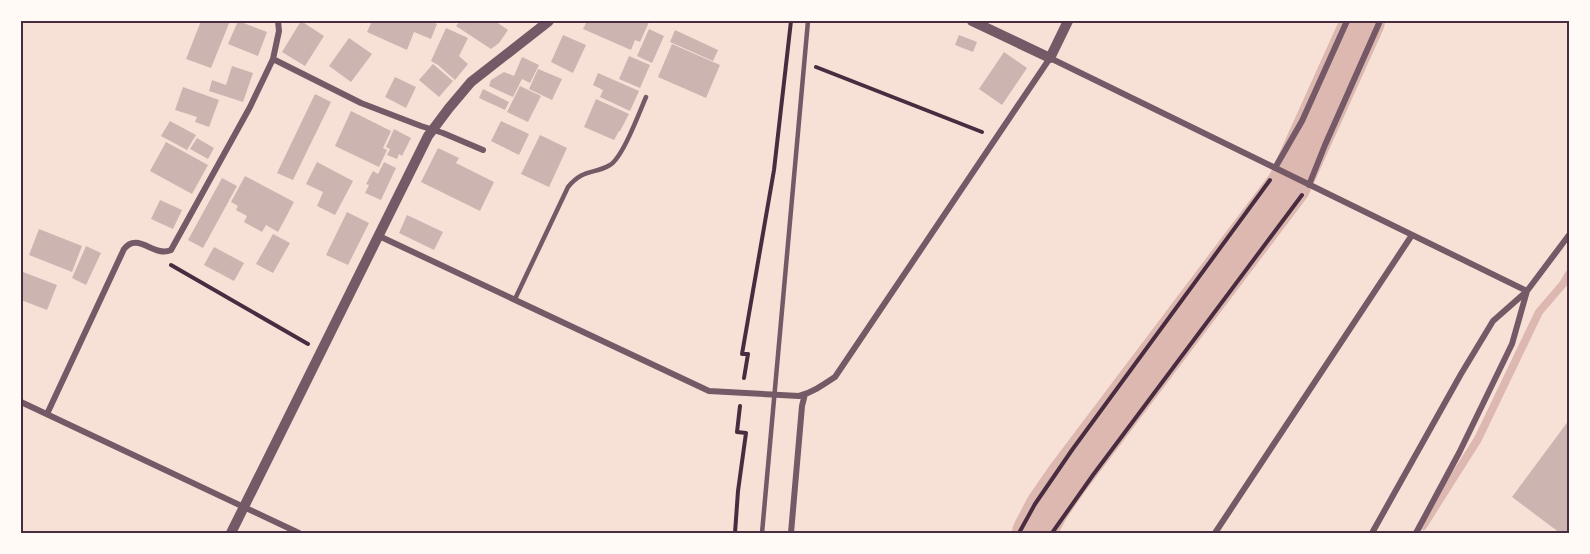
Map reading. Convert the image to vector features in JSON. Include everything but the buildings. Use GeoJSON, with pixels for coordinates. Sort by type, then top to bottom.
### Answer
{"type":"FeatureCollection","features":[{"type":"Feature","properties":{"kind":"street"},"geometry":{"type":"LineString","coordinates":[[47,414],[127,245],[137,242],[163,252],[171,250],[250,107],[273,59],[279,31],[278,21]]}},
{"type":"Feature","properties":{"kind":"street"},"geometry":{"type":"LineString","coordinates":[[231,533],[428,136],[471,82],[549,21]]}},
{"type":"Feature","properties":{"kind":"street"},"geometry":{"type":"LineString","coordinates":[[972,21],[1527,291]]}},
{"type":"Feature","properties":{"kind":"street"},"geometry":{"type":"LineString","coordinates":[[379,236],[709,391],[802,395],[812,392],[835,377],[1050,58],[1068,21]]}},
{"type":"Feature","properties":{"kind":"street"},"geometry":{"type":"LineString","coordinates":[[1278,170],[1347,21]]}},
{"type":"Feature","properties":{"kind":"street"},"geometry":{"type":"LineString","coordinates":[[1306,184],[1380,21]]}},
{"type":"Feature","properties":{"kind":"street"},"geometry":{"type":"LineString","coordinates":[[273,59],[361,103],[483,150]]}},
{"type":"Feature","properties":{"kind":"street"},"geometry":{"type":"LineString","coordinates":[[1215,533],[1412,235]]}},
{"type":"Feature","properties":{"kind":"street"},"geometry":{"type":"LineString","coordinates":[[1372,533],[1493,321],[1527,291],[1569,236]]}},
{"type":"Feature","properties":{"kind":"street"},"geometry":{"type":"LineString","coordinates":[[1416,533],[1459,453],[1512,344],[1527,291]]}},
{"type":"Feature","properties":{"kind":"street"},"geometry":{"type":"LineString","coordinates":[[791,533],[802,395]]}},
{"type":"Feature","properties":{"kind":"street"},"geometry":{"type":"LineString","coordinates":[[21,402],[299,533]]}},
{"type":"Feature","properties":{"kind":"lane"},"geometry":{"type":"LineString","coordinates":[[762,533],[778,394],[808,21]]}},
{"type":"Feature","properties":{"kind":"lane"},"geometry":{"type":"LineString","coordinates":[[515,299],[568,187],[579,176],[606,167],[615,160],[645,98]]}},
{"type":"Feature","properties":{"kind":"path"},"geometry":{"type":"LineString","coordinates":[[735,533],[746,433],[737,432],[748,354],[742,354],[774,170],[790,21]]}},
{"type":"Feature","properties":{"kind":"path"},"geometry":{"type":"LineString","coordinates":[[805,62],[997,138]]}},
{"type":"Feature","properties":{"kind":"path"},"geometry":{"type":"LineString","coordinates":[[1018,533],[1072,450],[1278,170]]}},
{"type":"Feature","properties":{"kind":"path"},"geometry":{"type":"LineString","coordinates":[[1052,533],[1306,184]]}},
{"type":"Feature","properties":{"kind":"path"},"geometry":{"type":"LineString","coordinates":[[163,252],[170,265],[322,351]]}},
{"type":"Feature","properties":{"kind":"waterway"},"geometry":{"type":"LineString","coordinates":[[1034,533],[1047,508],[1067,479],[1289,185],[1363,21]]}},
{"type":"Feature","properties":{"kind":"waterway"},"geometry":{"type":"LineString","coordinates":[[1423,526],[1478,439],[1539,312],[1569,274]]}}]}
